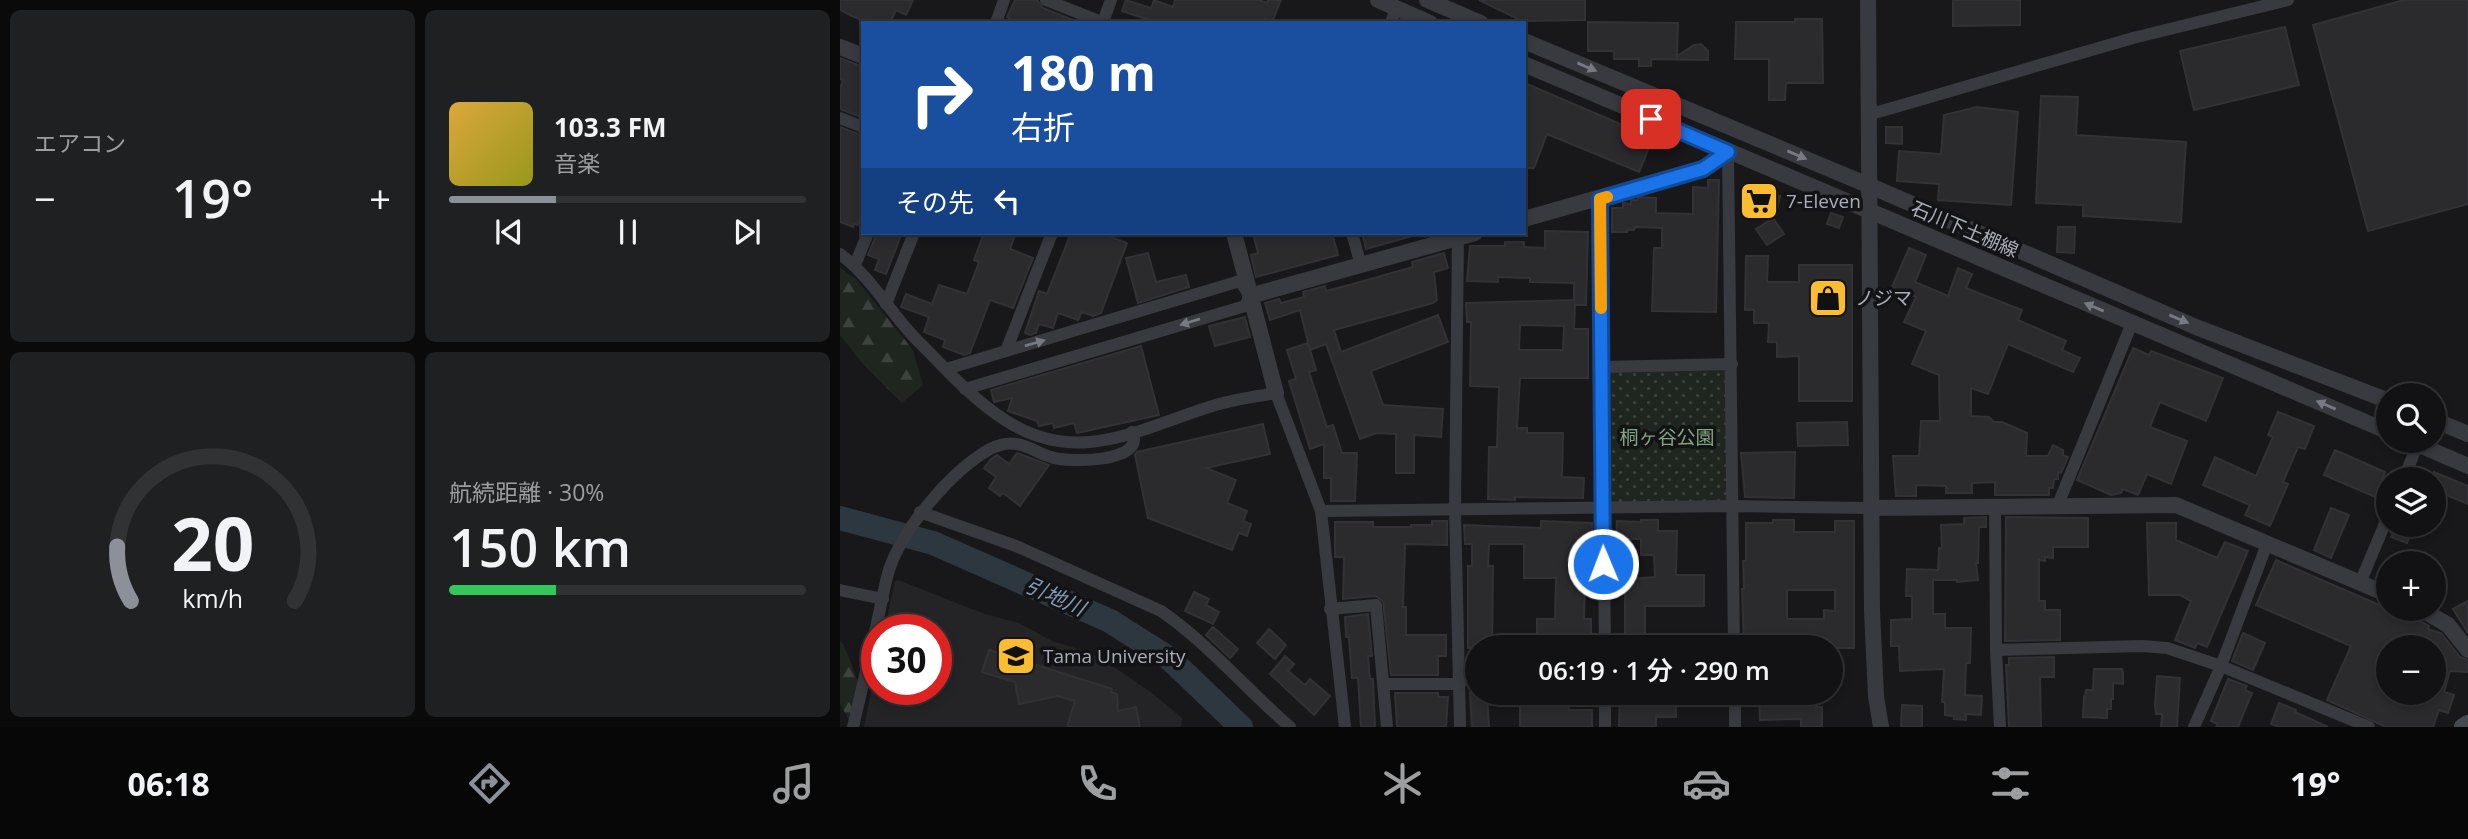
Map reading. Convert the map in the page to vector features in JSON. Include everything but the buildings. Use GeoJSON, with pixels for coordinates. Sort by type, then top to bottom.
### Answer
{"type":"FeatureCollection","features":[{"type":"Feature","properties":{"kind":"main road"},"geometry":{"type":"LineString","coordinates":[[2463,727],[2468,724]]}},
{"type":"Feature","properties":{"kind":"street"},"geometry":{"type":"LineString","coordinates":[[997,21],[1004,0]]}},
{"type":"Feature","properties":{"kind":"street"},"geometry":{"type":"LineString","coordinates":[[1046,0],[1100,21]]}},
{"type":"Feature","properties":{"kind":"street"},"geometry":{"type":"LineString","coordinates":[[1103,21],[1111,0]]}},
{"type":"Feature","properties":{"kind":"street"},"geometry":{"type":"LineString","coordinates":[[1378,0],[1394,15],[1421,21]]}},
{"type":"Feature","properties":{"kind":"street"},"geometry":{"type":"LineString","coordinates":[[1427,0],[1476,21]]}},
{"type":"Feature","properties":{"kind":"street"},"geometry":{"type":"LineString","coordinates":[[1868,0],[1871,508],[1875,659],[1881,727]]}},
{"type":"Feature","properties":{"kind":"street"},"geometry":{"type":"LineString","coordinates":[[1868,115],[2133,38],[2288,0]]}},
{"type":"Feature","properties":{"kind":"street","name":"石川下土棚線"},"geometry":{"type":"LineString","coordinates":[[1526,42],[1868,185],[2196,327],[2376,396]]}},
{"type":"Feature","properties":{"kind":"street"},"geometry":{"type":"LineString","coordinates":[[840,47],[861,55]]}},
{"type":"Feature","properties":{"kind":"street","name":"石川下土棚線"},"geometry":{"type":"LineString","coordinates":[[1526,65],[2376,426]]}},
{"type":"Feature","properties":{"kind":"street"},"geometry":{"type":"LineString","coordinates":[[840,118],[861,126]]}},
{"type":"Feature","properties":{"kind":"street"},"geometry":{"type":"LineString","coordinates":[[1526,218],[1703,169],[1728,152]]}},
{"type":"Feature","properties":{"kind":"street"},"geometry":{"type":"LineString","coordinates":[[1728,152],[1734,635]]}},
{"type":"Feature","properties":{"kind":"street"},"geometry":{"type":"LineString","coordinates":[[1600,199],[1601,508],[1605,635]]}},
{"type":"Feature","properties":{"kind":"street"},"geometry":{"type":"LineString","coordinates":[[855,265],[867,235]]}},
{"type":"Feature","properties":{"kind":"street"},"geometry":{"type":"LineString","coordinates":[[886,303],[913,235]]}},
{"type":"Feature","properties":{"kind":"street"},"geometry":{"type":"LineString","coordinates":[[1006,351],[1051,235]]}},
{"type":"Feature","properties":{"kind":"street"},"geometry":{"type":"LineString","coordinates":[[1235,235],[1276,393],[1321,511],[1345,727]]}},
{"type":"Feature","properties":{"kind":"street"},"geometry":{"type":"LineString","coordinates":[[1353,235],[1361,265]]}},
{"type":"Feature","properties":{"kind":"street"},"geometry":{"type":"LineString","coordinates":[[965,389],[1245,306],[1250,296],[1466,235],[1455,509],[1460,727]]}},
{"type":"Feature","properties":{"kind":"street"},"geometry":{"type":"LineString","coordinates":[[840,254],[855,265],[914,338],[965,389],[1006,421],[1051,441],[1072,445],[1096,443],[1219,404],[1276,393]]}},
{"type":"Feature","properties":{"kind":"street"},"geometry":{"type":"LineString","coordinates":[[946,369],[1240,281],[1250,296]]}},
{"type":"Feature","properties":{"kind":"street"},"geometry":{"type":"LineString","coordinates":[[2057,507],[2132,323]]}},
{"type":"Feature","properties":{"kind":"street"},"geometry":{"type":"LineString","coordinates":[[1602,367],[1732,364]]}},
{"type":"Feature","properties":{"kind":"street"},"geometry":{"type":"LineString","coordinates":[[2446,425],[2468,434]]}},
{"type":"Feature","properties":{"kind":"street"},"geometry":{"type":"LineString","coordinates":[[853,727],[892,564],[919,515],[967,466],[1002,444],[1021,445],[1052,458],[1084,460],[1127,453],[1134,445],[1132,432]]}},
{"type":"Feature","properties":{"kind":"street"},"geometry":{"type":"LineString","coordinates":[[2437,453],[2468,466]]}},
{"type":"Feature","properties":{"kind":"street"},"geometry":{"type":"LineString","coordinates":[[1321,511],[1733,506],[1871,508],[2176,505],[2376,590]]}},
{"type":"Feature","properties":{"kind":"street"},"geometry":{"type":"LineString","coordinates":[[1995,506],[1996,650],[2000,727]]}},
{"type":"Feature","properties":{"kind":"street"},"geometry":{"type":"LineString","coordinates":[[919,515],[1016,546],[1161,611],[1212,651],[1290,727]]}},
{"type":"Feature","properties":{"kind":"street"},"geometry":{"type":"LineString","coordinates":[[2360,583],[2379,537]]}},
{"type":"Feature","properties":{"kind":"street"},"geometry":{"type":"LineString","coordinates":[[2194,727],[2221,666],[2267,544]]}},
{"type":"Feature","properties":{"kind":"street"},"geometry":{"type":"LineString","coordinates":[[840,590],[883,600]]}},
{"type":"Feature","properties":{"kind":"street"},"geometry":{"type":"LineString","coordinates":[[1331,609],[1376,605],[1387,727]]}},
{"type":"Feature","properties":{"kind":"street"},"geometry":{"type":"LineString","coordinates":[[2441,621],[2448,625],[2468,650]]}},
{"type":"Feature","properties":{"kind":"street"},"geometry":{"type":"LineString","coordinates":[[1996,650],[2142,646],[2167,648],[2221,666],[2369,727]]}},
{"type":"Feature","properties":{"kind":"street"},"geometry":{"type":"LineString","coordinates":[[1384,684],[1465,676]]}},
{"type":"Feature","properties":{"kind":"street"},"geometry":{"type":"LineString","coordinates":[[1605,705],[1605,727]]}},
{"type":"Feature","properties":{"kind":"street"},"geometry":{"type":"LineString","coordinates":[[1735,705],[1735,727]]}},
{"type":"Feature","properties":{"kind":"shaded area","name":"Tama University"},"geometry":{"type":"Polygon","coordinates":[[[895,581],[985,614],[1019,623],[1052,641],[1104,660],[1152,693],[1182,718],[1181,727],[864,727],[868,705],[952,705],[952,614],[888,614],[895,581]]]}},
{"type":"Feature","properties":{"kind":"green space"},"geometry":{"type":"Polygon","coordinates":[[[840,268],[856,279],[913,350],[923,385],[902,403],[863,364],[840,335],[840,268]]]}},
{"type":"Feature","properties":{"kind":"green space","name":"桐ヶ谷公園"},"geometry":{"type":"Polygon","coordinates":[[[1732,364],[1733,506],[1601,508],[1602,367],[1732,364]]]}},
{"type":"Feature","properties":{"kind":"green space"},"geometry":{"type":"Polygon","coordinates":[[[840,641],[858,684],[861,703],[859,727],[853,727],[840,704],[840,641]]]}},
{"type":"Feature","properties":{"kind":"waterway","name":"引地川"},"geometry":{"type":"LineString","coordinates":[[840,518],[933,543],[1110,621],[1170,659],[1241,727]]}},
{"type":"Feature","properties":{"kind":"slow traffic"},"geometry":{"type":"LineString","coordinates":[[1601,308],[1600,199],[1607,197]]}},
{"type":"Feature","properties":{"kind":"place","name":"7-Eleven"},"geometry":{"type":"Point","coordinates":[1759,201]}},
{"type":"Feature","properties":{"kind":"place","name":"ノジマ"},"geometry":{"type":"Point","coordinates":[1828,298]}},
{"type":"Feature","properties":{"kind":"place","name":"Tama University"},"geometry":{"type":"Point","coordinates":[1016,656]}},
{"type":"Feature","properties":{"kind":"route"},"geometry":{"type":"LineString","coordinates":[[1603,564],[1600,199],[1703,169],[1728,152],[1651,119]]}}]}
